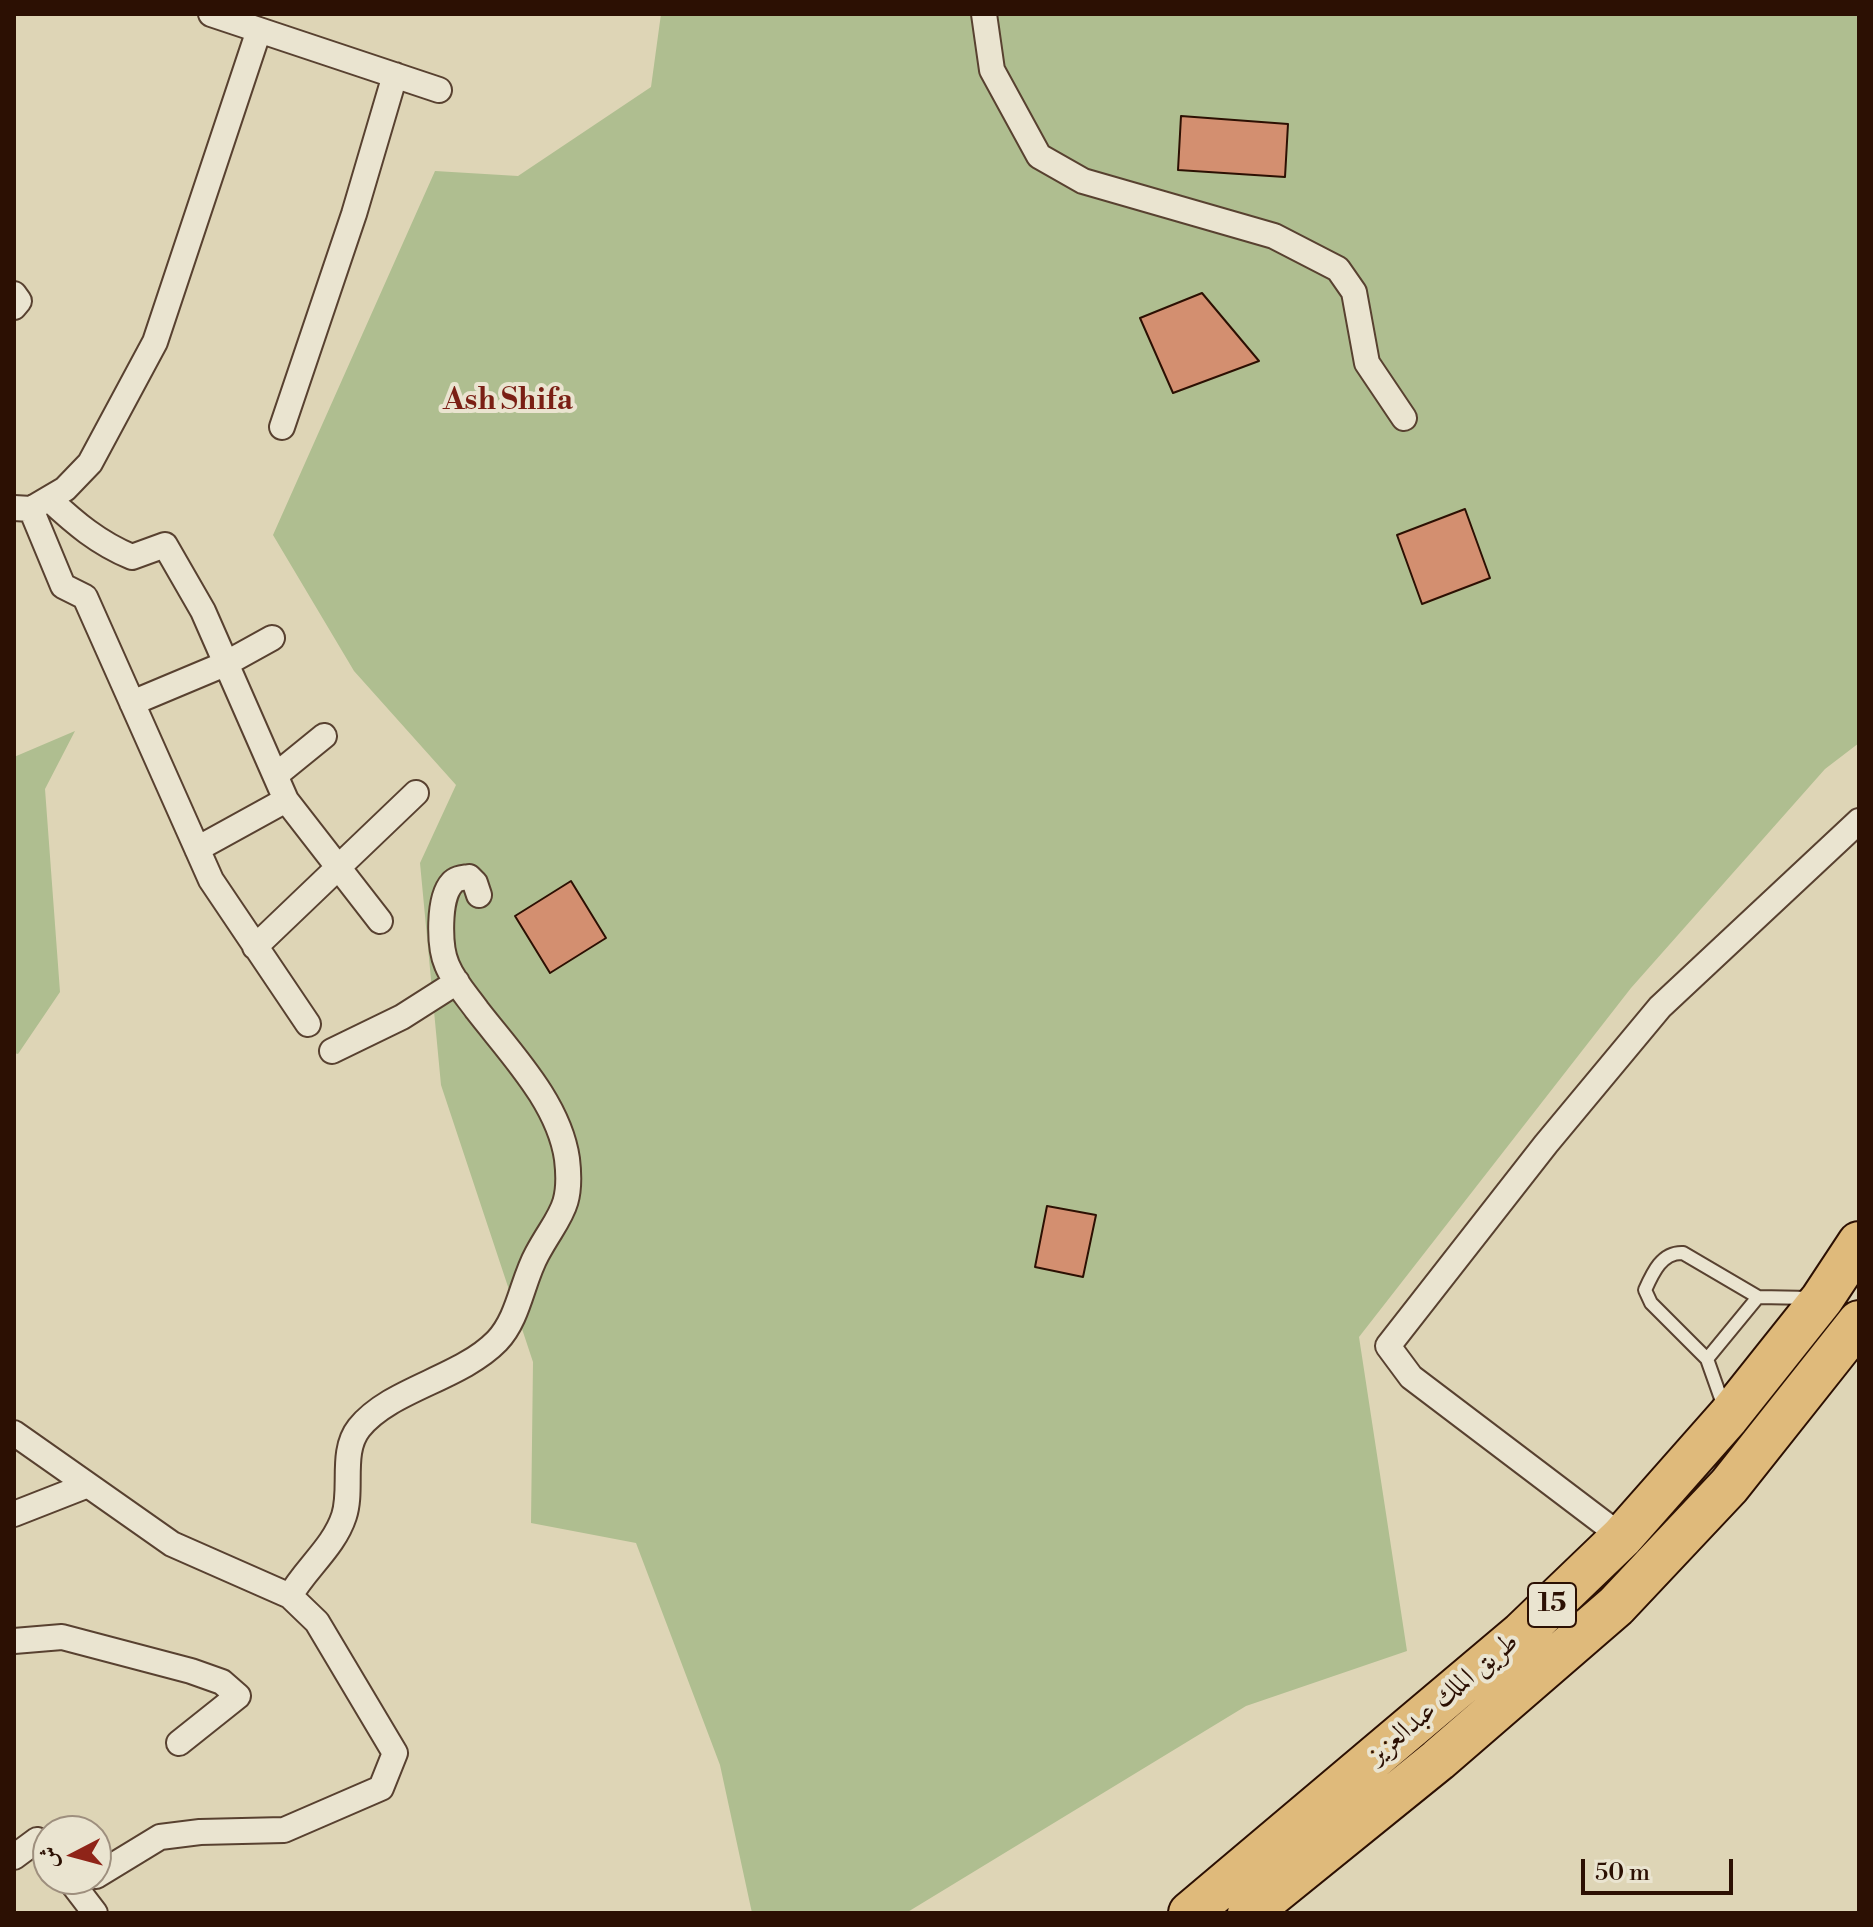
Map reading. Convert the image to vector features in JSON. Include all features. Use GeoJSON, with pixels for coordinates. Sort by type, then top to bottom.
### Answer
{"type":"FeatureCollection","features":[{"type":"Feature","properties":{"kind":"highway","name":"طريق الملك عبدالعزيز"},"geometry":{"type":"LineString","coordinates":[[1190,1913],[1522,1633],[1622,1537],[1728,1417],[1822,1299],[1859,1243]]}},
{"type":"Feature","properties":{"kind":"highway","name":"طريق الملك عبدالعزيز"},"geometry":{"type":"LineString","coordinates":[[1249,1913],[1438,1760],[1616,1606],[1729,1486],[1855,1333]]}},
{"type":"Feature","properties":{"kind":"street"},"geometry":{"type":"LineString","coordinates":[[211,14],[439,90]]}},
{"type":"Feature","properties":{"kind":"street"},"geometry":{"type":"LineString","coordinates":[[984,14],[992,70],[1039,156],[1083,181],[1274,236],[1338,269],[1354,292],[1367,363],[1404,418]]}},
{"type":"Feature","properties":{"kind":"street"},"geometry":{"type":"LineString","coordinates":[[31,505],[65,489],[90,463],[155,342],[259,30]]}},
{"type":"Feature","properties":{"kind":"street"},"geometry":{"type":"LineString","coordinates":[[282,427],[354,214],[395,75]]}},
{"type":"Feature","properties":{"kind":"street"},"geometry":{"type":"LineString","coordinates":[[14,294],[19,301],[14,307]]}},
{"type":"Feature","properties":{"kind":"street"},"geometry":{"type":"LineString","coordinates":[[31,505],[132,557],[165,545],[203,611],[286,800],[380,921]]}},
{"type":"Feature","properties":{"kind":"street"},"geometry":{"type":"LineString","coordinates":[[31,505],[63,586],[85,597],[211,880],[308,1024]]}},
{"type":"Feature","properties":{"kind":"street"},"geometry":{"type":"LineString","coordinates":[[132,703],[225,664],[272,638]]}},
{"type":"Feature","properties":{"kind":"street"},"geometry":{"type":"LineString","coordinates":[[276,775],[324,736]]}},
{"type":"Feature","properties":{"kind":"street"},"geometry":{"type":"LineString","coordinates":[[255,947],[416,793]]}},
{"type":"Feature","properties":{"kind":"street"},"geometry":{"type":"LineString","coordinates":[[197,849],[286,800]]}},
{"type":"Feature","properties":{"kind":"street"},"geometry":{"type":"LineString","coordinates":[[1622,1537],[1411,1377],[1388,1346],[1546,1144],[1660,1007],[1859,821]]}},
{"type":"Feature","properties":{"kind":"street"},"geometry":{"type":"LineString","coordinates":[[290,1596],[344,1517],[350,1450],[361,1426],[401,1398],[465,1366],[497,1341],[507,1327],[531,1264],[563,1212],[568,1177],[567,1157],[560,1132],[536,1088],[446,964],[442,943],[446,894],[451,883],[469,877],[479,895]]}},
{"type":"Feature","properties":{"kind":"street"},"geometry":{"type":"LineString","coordinates":[[332,1051],[402,1017],[457,982]]}},
{"type":"Feature","properties":{"kind":"street"},"geometry":{"type":"LineString","coordinates":[[14,1433],[172,1544],[290,1596],[317,1622],[395,1753],[381,1788],[284,1830],[200,1832],[160,1837],[112,1864]]}},
{"type":"Feature","properties":{"kind":"street"},"geometry":{"type":"LineString","coordinates":[[14,1514],[88,1485]]}},
{"type":"Feature","properties":{"kind":"street"},"geometry":{"type":"LineString","coordinates":[[14,1641],[62,1637],[211,1678],[222,1682],[238,1696],[179,1743]]}},
{"type":"Feature","properties":{"kind":"street"},"geometry":{"type":"LineString","coordinates":[[14,1857],[32,1844]]}},
{"type":"Feature","properties":{"kind":"lane"},"geometry":{"type":"LineString","coordinates":[[1728,1417],[1707,1359],[1651,1303],[1645,1290],[1663,1259],[1674,1253],[1683,1253],[1758,1297],[1822,1299]]}},
{"type":"Feature","properties":{"kind":"lane"},"geometry":{"type":"LineString","coordinates":[[1707,1359],[1758,1297]]}},
{"type":"Feature","properties":{"kind":"green space"},"geometry":{"type":"Polygon","coordinates":[[[661,14],[1859,14],[1859,743],[1825,769],[1631,988],[1359,1337],[1407,1651],[1246,1706],[906,1913],[752,1913],[720,1765],[636,1543],[531,1523],[533,1362],[441,1085],[420,863],[456,785],[354,671],[273,535],[435,171],[518,176],[651,87],[661,14]]]}},
{"type":"Feature","properties":{"kind":"green space"},"geometry":{"type":"Polygon","coordinates":[[[75,731],[45,789],[60,992],[18,1054],[14,1053],[14,757],[75,731]]]}},
{"type":"Feature","properties":{"kind":"building"},"geometry":{"type":"Polygon","coordinates":[[[1181,116],[1288,124],[1285,177],[1178,170],[1181,116]]]}},
{"type":"Feature","properties":{"kind":"building"},"geometry":{"type":"Polygon","coordinates":[[[1202,293],[1259,361],[1173,393],[1140,318],[1202,293]]]}},
{"type":"Feature","properties":{"kind":"building"},"geometry":{"type":"Polygon","coordinates":[[[1465,509],[1490,578],[1422,604],[1397,535],[1465,509]]]}},
{"type":"Feature","properties":{"kind":"building"},"geometry":{"type":"Polygon","coordinates":[[[571,881],[606,938],[550,973],[515,916],[571,881]]]}},
{"type":"Feature","properties":{"kind":"building"},"geometry":{"type":"Polygon","coordinates":[[[1047,1206],[1096,1215],[1083,1277],[1035,1267],[1047,1206]]]}},
{"type":"Feature","properties":{"kind":"district","name":"Ash Shifa"},"geometry":{"type":"Point","coordinates":[508,402]}}]}
